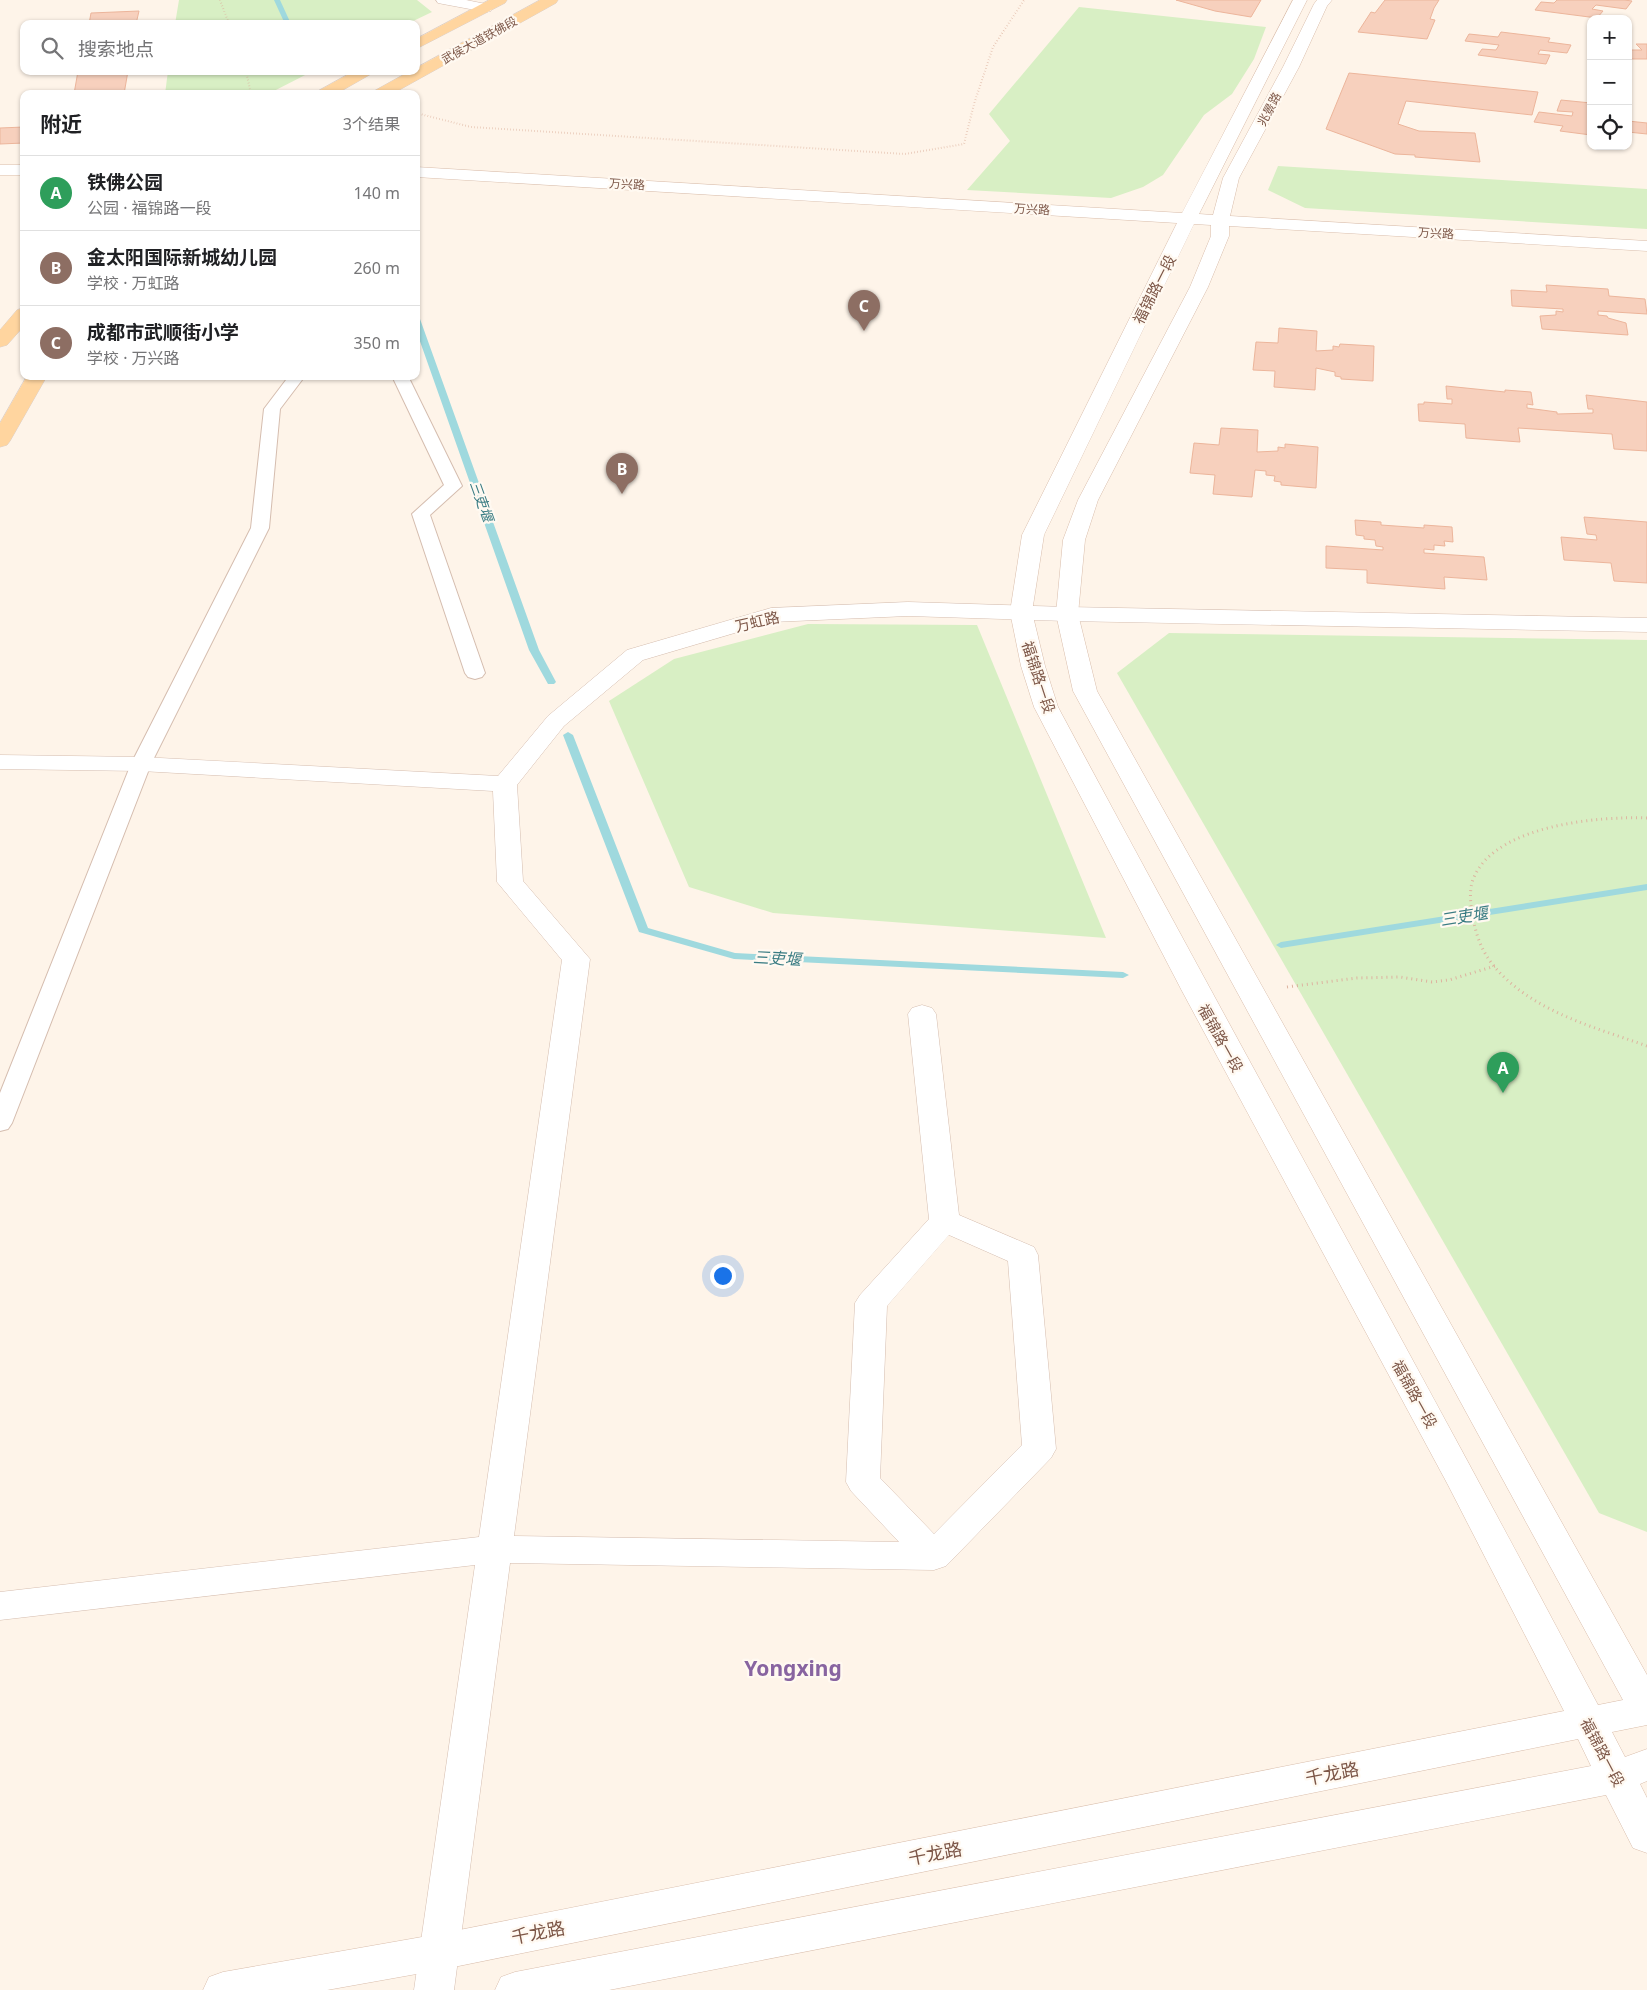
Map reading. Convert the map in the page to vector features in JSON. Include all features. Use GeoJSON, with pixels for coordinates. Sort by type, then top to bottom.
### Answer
{"type":"FeatureCollection","features":[{"type":"Feature","properties":{"kind":"main road","name":"武侯大道铁佛段"},"geometry":{"type":"LineString","coordinates":[[420,43],[500,0]]}},
{"type":"Feature","properties":{"kind":"main road","name":"武侯大道铁佛段"},"geometry":{"type":"LineString","coordinates":[[420,72],[552,0]]}},
{"type":"Feature","properties":{"kind":"main road"},"geometry":{"type":"LineString","coordinates":[[331,90],[359,75]]}},
{"type":"Feature","properties":{"kind":"main road","name":"武侯大道铁佛段"},"geometry":{"type":"LineString","coordinates":[[387,90],[415,75]]}},
{"type":"Feature","properties":{"kind":"main road"},"geometry":{"type":"LineString","coordinates":[[0,341],[20,318]]}},
{"type":"Feature","properties":{"kind":"main road"},"geometry":{"type":"LineString","coordinates":[[0,441],[35,380]]}},
{"type":"Feature","properties":{"kind":"street"},"geometry":{"type":"LineString","coordinates":[[443,0],[486,8]]}},
{"type":"Feature","properties":{"kind":"street","name":"兆景路"},"geometry":{"type":"LineString","coordinates":[[1185,226],[1300,0]]}},
{"type":"Feature","properties":{"kind":"street","name":"兆景路"},"geometry":{"type":"LineString","coordinates":[[1220,228],[1231,178],[1291,68],[1321,4],[1325,0]]}},
{"type":"Feature","properties":{"kind":"street"},"geometry":{"type":"LineString","coordinates":[[0,170],[20,170]]}},
{"type":"Feature","properties":{"kind":"street","name":"万兴路"},"geometry":{"type":"LineString","coordinates":[[420,172],[1185,226]]}},
{"type":"Feature","properties":{"kind":"street"},"geometry":{"type":"LineString","coordinates":[[0,183],[20,182]]}},
{"type":"Feature","properties":{"kind":"street"},"geometry":{"type":"LineString","coordinates":[[420,186],[1220,228],[1647,261]]}},
{"type":"Feature","properties":{"kind":"street","name":"福锦路一段"},"geometry":{"type":"LineString","coordinates":[[1185,226],[1033,535],[1020,612],[1033,666],[1046,707],[1196,991],[1465,1485],[1587,1722],[1631,1771],[1647,1836]]}},
{"type":"Feature","properties":{"kind":"street"},"geometry":{"type":"LineString","coordinates":[[1220,228],[1199,288],[1088,500],[1074,540],[1067,614],[1084,691],[1647,1709]]}},
{"type":"Feature","properties":{"kind":"street","name":"万兴路"},"geometry":{"type":"LineString","coordinates":[[1220,228],[1647,246]]}},
{"type":"Feature","properties":{"kind":"street","name":"万虹路"},"geometry":{"type":"LineString","coordinates":[[505,784],[556,720],[635,655],[771,615],[908,609],[1067,614],[1647,625]]}},
{"type":"Feature","properties":{"kind":"street"},"geometry":{"type":"LineString","coordinates":[[0,762],[141,764],[505,784],[510,882],[576,959],[436,1971]]}},
{"type":"Feature","properties":{"kind":"street"},"geometry":{"type":"LineString","coordinates":[[922,1014],[944,1220],[871,1303],[863,1482],[934,1556]]}},
{"type":"Feature","properties":{"kind":"street"},"geometry":{"type":"LineString","coordinates":[[0,1606],[495,1548],[934,1556],[1039,1449],[1023,1255],[944,1220]]}},
{"type":"Feature","properties":{"kind":"street","name":"千龙路"},"geometry":{"type":"LineString","coordinates":[[223,1990],[436,1971],[1647,1709]]}},
{"type":"Feature","properties":{"kind":"street"},"geometry":{"type":"LineString","coordinates":[[515,1990],[1631,1771]]}},
{"type":"Feature","properties":{"kind":"lane"},"geometry":{"type":"LineString","coordinates":[[0,1123],[141,764],[260,528],[272,409],[294,380]]}},
{"type":"Feature","properties":{"kind":"lane"},"geometry":{"type":"LineString","coordinates":[[402,380],[453,486],[421,514],[475,673]]}},
{"type":"Feature","properties":{"kind":"path"},"geometry":{"type":"LineString","coordinates":[[220,0],[228,20]]}},
{"type":"Feature","properties":{"kind":"path"},"geometry":{"type":"LineString","coordinates":[[420,114],[471,127],[905,154],[964,144],[974,104],[993,47],[1024,0]]}},
{"type":"Feature","properties":{"kind":"path"},"geometry":{"type":"LineString","coordinates":[[247,75],[250,90]]}},
{"type":"Feature","properties":{"kind":"path"},"geometry":{"type":"LineString","coordinates":[[1647,818],[1629,816],[1582,821],[1524,834],[1493,852],[1476,872],[1470,896],[1478,941],[1484,954],[1510,982],[1538,1004],[1580,1024],[1647,1046]]}},
{"type":"Feature","properties":{"kind":"path"},"geometry":{"type":"LineString","coordinates":[[1251,992],[1357,978],[1400,977],[1432,982],[1449,980],[1495,966]]}},
{"type":"Feature","properties":{"kind":"green space"},"geometry":{"type":"Polygon","coordinates":[[[179,0],[417,0],[432,12],[415,20],[176,20],[179,0]]]}},
{"type":"Feature","properties":{"kind":"green space"},"geometry":{"type":"Polygon","coordinates":[[[1079,7],[1266,27],[1254,59],[1232,94],[1204,115],[1163,175],[1143,187],[1111,198],[967,190],[1010,141],[989,114],[1079,7]]]}},
{"type":"Feature","properties":{"kind":"green space"},"geometry":{"type":"Polygon","coordinates":[[[167,75],[305,75],[276,90],[166,90],[167,75]]]}},
{"type":"Feature","properties":{"kind":"green space"},"geometry":{"type":"Polygon","coordinates":[[[1278,166],[1647,189],[1647,229],[1305,208],[1268,190],[1278,166]]]}},
{"type":"Feature","properties":{"kind":"green space"},"geometry":{"type":"Polygon","coordinates":[[[808,624],[977,625],[1106,938],[773,913],[689,887],[609,701],[674,659],[808,624]]]}},
{"type":"Feature","properties":{"kind":"green space"},"geometry":{"type":"Polygon","coordinates":[[[1169,633],[1647,640],[1647,1532],[1599,1513],[1117,673],[1169,633]]]}},
{"type":"Feature","properties":{"kind":"building"},"geometry":{"type":"Polygon","coordinates":[[[1176,0],[1261,0],[1251,17],[1215,11],[1176,0]]]}},
{"type":"Feature","properties":{"kind":"building"},"geometry":{"type":"Polygon","coordinates":[[[1385,0],[1439,0],[1430,19],[1435,20],[1427,39],[1358,32],[1371,12],[1375,13],[1385,0]]]}},
{"type":"Feature","properties":{"kind":"building"},"geometry":{"type":"Polygon","coordinates":[[[1557,0],[1632,1],[1626,9],[1596,5],[1592,9],[1603,11],[1600,15],[1587,15],[1587,17],[1535,10],[1541,2],[1554,3],[1557,0]]]}},
{"type":"Feature","properties":{"kind":"building"},"geometry":{"type":"Polygon","coordinates":[[[139,11],[137,20],[90,20],[91,13],[139,11]]]}},
{"type":"Feature","properties":{"kind":"building"},"geometry":{"type":"Polygon","coordinates":[[[1501,32],[1550,38],[1548,42],[1571,45],[1567,53],[1540,50],[1538,54],[1550,55],[1546,64],[1478,55],[1482,49],[1496,50],[1499,45],[1465,41],[1469,34],[1498,37],[1501,32]]]}},
{"type":"Feature","properties":{"kind":"building"},"geometry":{"type":"Polygon","coordinates":[[[1636,44],[1647,44],[1647,59],[1632,59],[1632,50],[1642,50],[1636,44]]]}},
{"type":"Feature","properties":{"kind":"building"},"geometry":{"type":"Polygon","coordinates":[[[1349,73],[1538,92],[1532,115],[1406,101],[1398,124],[1419,131],[1475,133],[1480,162],[1415,157],[1415,155],[1395,154],[1326,129],[1349,73]]]}},
{"type":"Feature","properties":{"kind":"building"},"geometry":{"type":"Polygon","coordinates":[[[77,75],[127,75],[125,90],[75,90],[77,75]]]}},
{"type":"Feature","properties":{"kind":"building"},"geometry":{"type":"Polygon","coordinates":[[[1561,100],[1587,103],[1587,134],[1560,131],[1563,126],[1534,122],[1539,112],[1572,116],[1573,112],[1557,111],[1561,100]]]}},
{"type":"Feature","properties":{"kind":"building"},"geometry":{"type":"Polygon","coordinates":[[[1632,121],[1647,123],[1647,134],[1632,132],[1632,121]]]}},
{"type":"Feature","properties":{"kind":"building"},"geometry":{"type":"Polygon","coordinates":[[[20,127],[20,143],[0,144],[0,128],[20,127]]]}},
{"type":"Feature","properties":{"kind":"building"},"geometry":{"type":"Polygon","coordinates":[[[1546,285],[1608,289],[1609,296],[1645,299],[1647,314],[1598,311],[1598,315],[1607,316],[1608,318],[1626,323],[1628,335],[1542,329],[1540,316],[1556,315],[1556,311],[1563,312],[1563,309],[1512,306],[1511,290],[1547,292],[1546,285]]]}},
{"type":"Feature","properties":{"kind":"building"},"geometry":{"type":"Polygon","coordinates":[[[1279,328],[1317,331],[1316,351],[1333,350],[1333,346],[1339,347],[1340,344],[1374,346],[1373,381],[1341,379],[1341,377],[1335,376],[1335,372],[1316,368],[1315,390],[1274,387],[1275,371],[1253,370],[1256,342],[1278,343],[1279,328]]]}},
{"type":"Feature","properties":{"kind":"building"},"geometry":{"type":"Polygon","coordinates":[[[1446,386],[1505,392],[1505,390],[1531,392],[1533,405],[1527,404],[1527,408],[1557,412],[1557,414],[1593,413],[1593,409],[1588,409],[1586,395],[1647,402],[1647,451],[1614,449],[1612,434],[1518,428],[1520,442],[1466,438],[1465,424],[1419,421],[1418,404],[1424,404],[1424,402],[1452,404],[1452,399],[1447,399],[1446,386]]]}},
{"type":"Feature","properties":{"kind":"building"},"geometry":{"type":"Polygon","coordinates":[[[1221,428],[1258,430],[1257,452],[1278,451],[1278,447],[1285,448],[1285,444],[1318,447],[1316,488],[1281,485],[1281,482],[1274,481],[1275,476],[1266,475],[1266,471],[1255,470],[1252,497],[1213,494],[1215,475],[1190,473],[1194,443],[1219,445],[1221,428]]]}},
{"type":"Feature","properties":{"kind":"building"},"geometry":{"type":"Polygon","coordinates":[[[1584,517],[1647,522],[1647,583],[1614,581],[1611,563],[1564,560],[1561,537],[1597,540],[1596,535],[1587,534],[1584,517]]]}},
{"type":"Feature","properties":{"kind":"building"},"geometry":{"type":"Polygon","coordinates":[[[1355,520],[1381,522],[1381,525],[1424,528],[1424,525],[1452,527],[1453,542],[1444,541],[1445,546],[1434,545],[1434,550],[1424,549],[1424,553],[1484,557],[1487,580],[1444,577],[1445,589],[1367,583],[1367,570],[1326,568],[1326,546],[1383,550],[1383,547],[1376,546],[1375,540],[1364,539],[1364,536],[1356,535],[1355,520]]]}},
{"type":"Feature","properties":{"kind":"waterway","name":"三吏堰"},"geometry":{"type":"LineString","coordinates":[[277,0],[286,20]]}},
{"type":"Feature","properties":{"kind":"waterway","name":"三吏堰"},"geometry":{"type":"LineString","coordinates":[[420,330],[534,650],[551,682]]}},
{"type":"Feature","properties":{"kind":"waterway","name":"三吏堰"},"geometry":{"type":"LineString","coordinates":[[568,735],[643,930],[734,956],[1123,975]]}},
{"type":"Feature","properties":{"kind":"waterway","name":"三吏堰"},"geometry":{"type":"LineString","coordinates":[[1281,945],[1647,887]]}},
{"type":"Feature","properties":{"kind":"place","name":"成都市武顺街小学"},"geometry":{"type":"Point","coordinates":[864,331]}},
{"type":"Feature","properties":{"kind":"place","name":"金太阳国际新城幼儿园"},"geometry":{"type":"Point","coordinates":[622,494]}},
{"type":"Feature","properties":{"kind":"place","name":"铁佛公园"},"geometry":{"type":"Point","coordinates":[1503,1093]}},
{"type":"Feature","properties":{"kind":"district","name":"Yongxing"},"geometry":{"type":"Point","coordinates":[793,1668]}}]}
